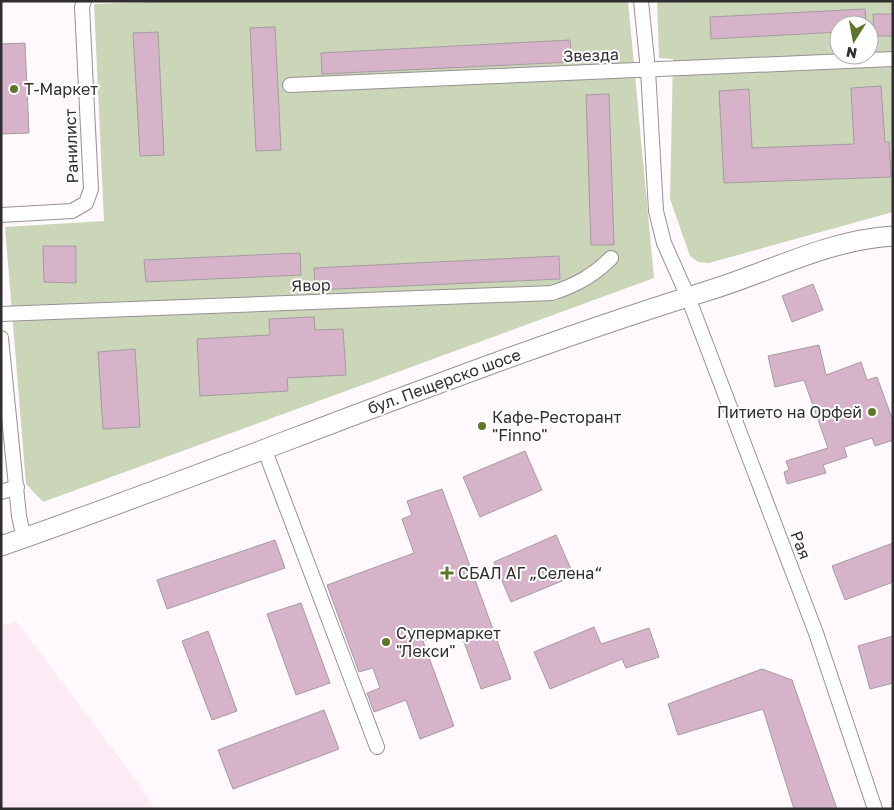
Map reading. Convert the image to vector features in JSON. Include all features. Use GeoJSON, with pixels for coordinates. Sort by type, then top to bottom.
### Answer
{"type":"FeatureCollection","features":[{"type":"Feature","properties":{"kind":"main road","name":"бул. Пещерско шосе"},"geometry":{"type":"LineString","coordinates":[[1,546],[538,347],[729,284],[827,247],[870,237],[893,236]]}},
{"type":"Feature","properties":{"kind":"street","name":"Ранилист"},"geometry":{"type":"LineString","coordinates":[[1,215],[72,210],[86,203],[91,189],[82,8],[84,1]]}},
{"type":"Feature","properties":{"kind":"street"},"geometry":{"type":"LineString","coordinates":[[642,1],[656,211],[664,242],[688,297]]}},
{"type":"Feature","properties":{"kind":"street","name":"Звезда"},"geometry":{"type":"LineString","coordinates":[[290,85],[893,59]]}},
{"type":"Feature","properties":{"kind":"street","name":"Явор"},"geometry":{"type":"LineString","coordinates":[[1,314],[552,293],[574,285],[595,274],[611,258]]}},
{"type":"Feature","properties":{"kind":"street","name":"Рая"},"geometry":{"type":"LineString","coordinates":[[688,297],[816,633],[875,809]]}},
{"type":"Feature","properties":{"kind":"street"},"geometry":{"type":"LineString","coordinates":[[1,338],[24,539]]}},
{"type":"Feature","properties":{"kind":"street"},"geometry":{"type":"LineString","coordinates":[[264,448],[377,747]]}},
{"type":"Feature","properties":{"kind":"street"},"geometry":{"type":"LineString","coordinates":[[1,492],[17,487]]}},
{"type":"Feature","properties":{"kind":"shaded area"},"geometry":{"type":"Polygon","coordinates":[[[16,621],[133,776],[155,809],[1,809],[1,626],[16,621]]]}},
{"type":"Feature","properties":{"kind":"green space"},"geometry":{"type":"Polygon","coordinates":[[[181,1],[628,1],[654,278],[43,502],[26,484],[5,227],[104,221],[94,4],[181,1]]]}},
{"type":"Feature","properties":{"kind":"green space"},"geometry":{"type":"Polygon","coordinates":[[[657,1],[893,1],[893,212],[709,263],[698,262],[690,256],[670,199],[673,59],[659,58],[657,1]]]}},
{"type":"Feature","properties":{"kind":"building"},"geometry":{"type":"Polygon","coordinates":[[[865,9],[865,15],[829,15],[829,33],[711,39],[710,17],[865,9]]]}},
{"type":"Feature","properties":{"kind":"building"},"geometry":{"type":"Polygon","coordinates":[[[893,14],[893,36],[879,36],[879,15],[873,15],[893,14]]]}},
{"type":"Feature","properties":{"kind":"building"},"geometry":{"type":"Polygon","coordinates":[[[275,27],[281,150],[256,151],[250,28],[275,27]]]}},
{"type":"Feature","properties":{"kind":"building"},"geometry":{"type":"Polygon","coordinates":[[[158,32],[164,155],[140,156],[133,33],[158,32]]]}},
{"type":"Feature","properties":{"kind":"building"},"geometry":{"type":"Polygon","coordinates":[[[570,40],[572,62],[322,74],[321,53],[570,40]]]}},
{"type":"Feature","properties":{"kind":"building","name":"Т-Маркет"},"geometry":{"type":"Polygon","coordinates":[[[25,43],[29,133],[1,134],[1,44],[25,43]]]}},
{"type":"Feature","properties":{"kind":"building"},"geometry":{"type":"Polygon","coordinates":[[[881,86],[885,142],[889,142],[891,177],[724,183],[719,91],[749,89],[752,148],[854,144],[851,88],[881,86]]]}},
{"type":"Feature","properties":{"kind":"building"},"geometry":{"type":"Polygon","coordinates":[[[609,94],[614,245],[591,245],[586,95],[609,94]]]}},
{"type":"Feature","properties":{"kind":"building"},"geometry":{"type":"Polygon","coordinates":[[[43,246],[76,246],[76,283],[44,282],[43,246]]]}},
{"type":"Feature","properties":{"kind":"building"},"geometry":{"type":"Polygon","coordinates":[[[300,253],[301,275],[146,282],[144,260],[300,253]]]}},
{"type":"Feature","properties":{"kind":"building"},"geometry":{"type":"Polygon","coordinates":[[[559,256],[560,279],[315,290],[314,268],[559,256]]]}},
{"type":"Feature","properties":{"kind":"building"},"geometry":{"type":"Polygon","coordinates":[[[813,284],[823,310],[792,322],[782,296],[813,284]]]}},
{"type":"Feature","properties":{"kind":"building"},"geometry":{"type":"Polygon","coordinates":[[[314,317],[315,330],[343,329],[346,375],[287,378],[288,391],[200,396],[197,339],[270,335],[269,319],[314,317]]]}},
{"type":"Feature","properties":{"kind":"building"},"geometry":{"type":"Polygon","coordinates":[[[819,345],[826,375],[861,362],[867,380],[877,377],[893,421],[893,440],[875,446],[872,438],[844,447],[847,457],[823,465],[826,473],[787,484],[784,472],[789,470],[786,461],[828,448],[804,380],[775,387],[768,356],[819,345]]]}},
{"type":"Feature","properties":{"kind":"building"},"geometry":{"type":"Polygon","coordinates":[[[135,349],[140,427],[103,429],[98,352],[135,349]]]}},
{"type":"Feature","properties":{"kind":"building"},"geometry":{"type":"Polygon","coordinates":[[[525,451],[542,490],[480,517],[463,477],[525,451]]]}},
{"type":"Feature","properties":{"kind":"building"},"geometry":{"type":"Polygon","coordinates":[[[442,489],[511,679],[481,689],[459,628],[423,641],[454,726],[420,739],[406,700],[374,712],[367,693],[380,688],[373,668],[359,672],[327,585],[414,553],[402,519],[412,515],[407,501],[442,489]]]}},
{"type":"Feature","properties":{"kind":"building"},"geometry":{"type":"Polygon","coordinates":[[[556,535],[574,576],[511,602],[494,562],[556,535]]]}},
{"type":"Feature","properties":{"kind":"building"},"geometry":{"type":"Polygon","coordinates":[[[275,540],[285,568],[167,609],[157,580],[275,540]]]}},
{"type":"Feature","properties":{"kind":"building"},"geometry":{"type":"Polygon","coordinates":[[[893,543],[893,582],[845,600],[832,566],[893,543]]]}},
{"type":"Feature","properties":{"kind":"building"},"geometry":{"type":"Polygon","coordinates":[[[301,603],[330,683],[296,695],[267,614],[301,603]]]}},
{"type":"Feature","properties":{"kind":"building"},"geometry":{"type":"Polygon","coordinates":[[[594,627],[601,644],[649,628],[659,657],[626,668],[622,659],[550,689],[534,652],[594,627]]]}},
{"type":"Feature","properties":{"kind":"building"},"geometry":{"type":"Polygon","coordinates":[[[208,631],[237,711],[212,720],[182,641],[208,631]]]}},
{"type":"Feature","properties":{"kind":"building"},"geometry":{"type":"Polygon","coordinates":[[[893,636],[893,683],[870,689],[858,646],[893,636]]]}},
{"type":"Feature","properties":{"kind":"building"},"geometry":{"type":"Polygon","coordinates":[[[762,669],[792,680],[837,809],[794,809],[763,709],[678,735],[668,704],[762,669]]]}},
{"type":"Feature","properties":{"kind":"building"},"geometry":{"type":"Polygon","coordinates":[[[324,710],[339,749],[233,789],[218,750],[324,710]]]}},
{"type":"Feature","properties":{"kind":"place","name":"Т-Маркет"},"geometry":{"type":"Point","coordinates":[14,89]}},
{"type":"Feature","properties":{"kind":"place","name":"Питието на Орфей"},"geometry":{"type":"Point","coordinates":[872,412]}},
{"type":"Feature","properties":{"kind":"place","name":"Кафе-Ресторант \"Finno\""},"geometry":{"type":"Point","coordinates":[482,426]}},
{"type":"Feature","properties":{"kind":"place","name":"СБАЛ АГ „Селена“"},"geometry":{"type":"Point","coordinates":[447,573]}},
{"type":"Feature","properties":{"kind":"place","name":"Супермаркет \"Лекси\""},"geometry":{"type":"Point","coordinates":[386,642]}}]}
